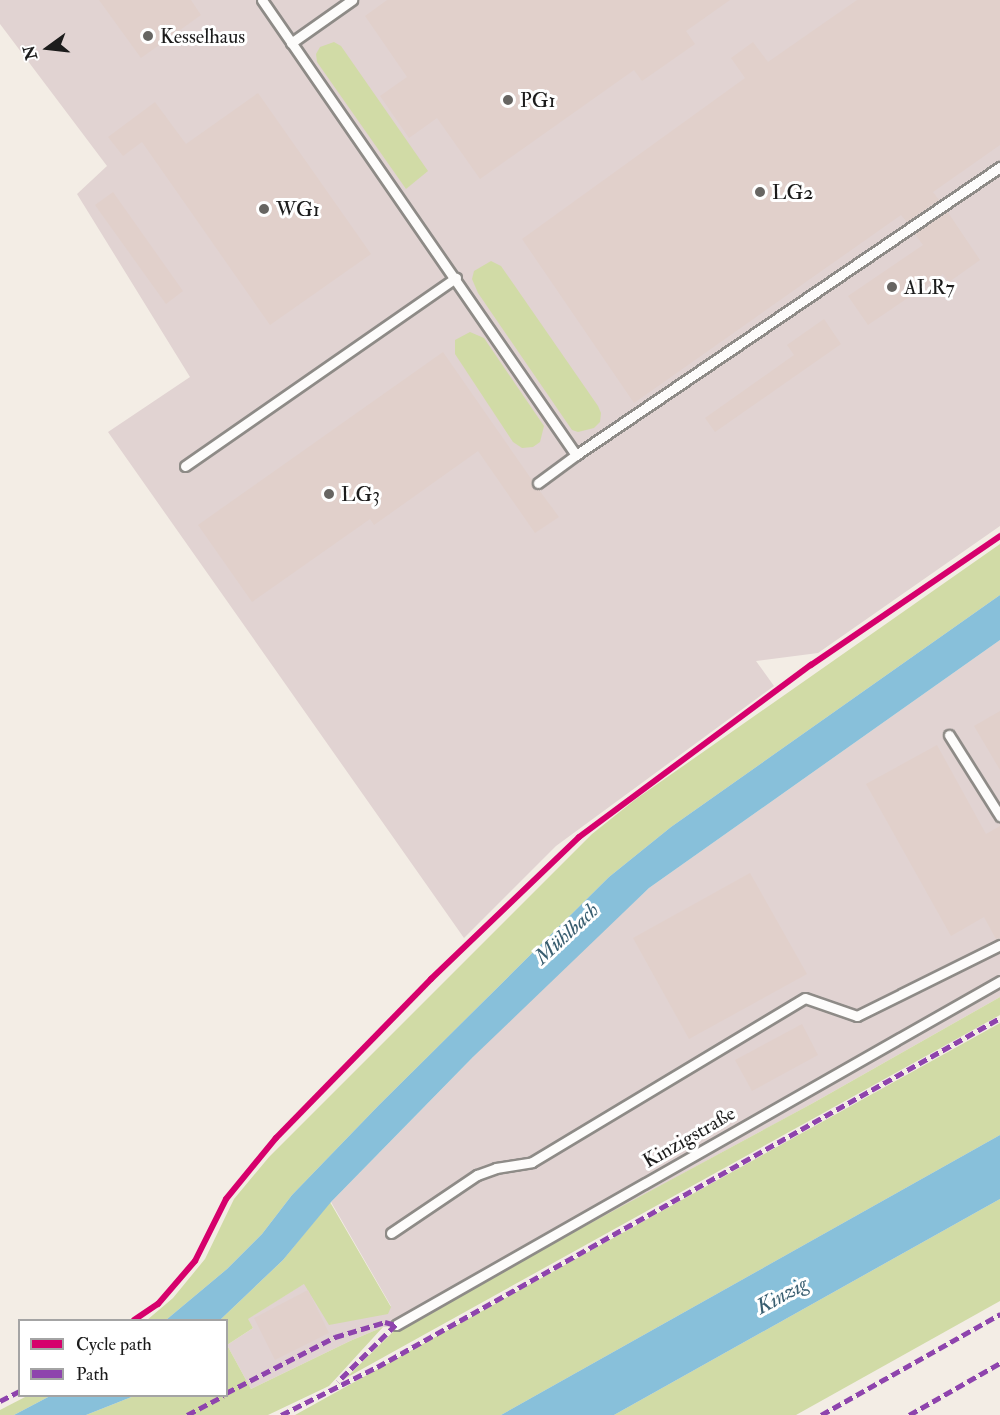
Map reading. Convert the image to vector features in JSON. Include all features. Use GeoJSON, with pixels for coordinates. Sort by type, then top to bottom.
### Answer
{"type":"FeatureCollection","features":[{"type":"Feature","properties":{"kind":"lane"},"geometry":{"type":"LineString","coordinates":[[262,0],[576,455]]}},
{"type":"Feature","properties":{"kind":"lane"},"geometry":{"type":"LineString","coordinates":[[291,43],[352,0]]}},
{"type":"Feature","properties":{"kind":"lane"},"geometry":{"type":"LineString","coordinates":[[538,483],[1000,167]]}},
{"type":"Feature","properties":{"kind":"lane"},"geometry":{"type":"LineString","coordinates":[[185,466],[456,278]]}},
{"type":"Feature","properties":{"kind":"lane"},"geometry":{"type":"LineString","coordinates":[[949,735],[1000,816]]}},
{"type":"Feature","properties":{"kind":"lane"},"geometry":{"type":"LineString","coordinates":[[391,1233],[477,1175],[496,1168],[532,1162],[805,998],[857,1016],[1000,945]]}},
{"type":"Feature","properties":{"kind":"lane","name":"Kinzigstraße"},"geometry":{"type":"LineString","coordinates":[[396,1325],[1000,981]]}},
{"type":"Feature","properties":{"kind":"shaded area"},"geometry":{"type":"Polygon","coordinates":[[[0,0],[1000,0],[1000,526],[818,653],[756,661],[774,686],[556,846],[464,938],[108,432],[190,377],[77,194],[107,166],[0,24],[0,0]]]}},
{"type":"Feature","properties":{"kind":"shaded area"},"geometry":{"type":"Polygon","coordinates":[[[1000,640],[1000,997],[813,1103],[402,1326],[383,1327],[251,1389],[228,1344],[253,1328],[247,1319],[305,1283],[391,1306],[331,1202],[520,1009],[649,888],[1000,640]]]}},
{"type":"Feature","properties":{"kind":"green space"},"geometry":{"type":"Polygon","coordinates":[[[334,42],[341,46],[428,171],[406,189],[317,62],[316,54],[320,47],[334,42]]]}},
{"type":"Feature","properties":{"kind":"green space"},"geometry":{"type":"Polygon","coordinates":[[[491,261],[501,266],[598,406],[601,413],[600,422],[594,428],[578,432],[572,430],[478,293],[472,279],[474,271],[491,261]]]}},
{"type":"Feature","properties":{"kind":"green space"},"geometry":{"type":"Polygon","coordinates":[[[470,332],[484,338],[544,426],[540,442],[533,447],[522,448],[513,442],[455,354],[455,340],[470,332]]]}},
{"type":"Feature","properties":{"kind":"green space"},"geometry":{"type":"Polygon","coordinates":[[[1000,544],[1000,595],[671,827],[609,877],[379,1105],[292,1195],[262,1234],[227,1269],[167,1319],[148,1319],[173,1298],[205,1259],[234,1199],[269,1157],[592,834],[636,799],[1000,544]]]}},
{"type":"Feature","properties":{"kind":"green space"},"geometry":{"type":"Polygon","coordinates":[[[1000,997],[1000,1015],[346,1378],[398,1327],[813,1103],[1000,997]]]}},
{"type":"Feature","properties":{"kind":"green space"},"geometry":{"type":"Polygon","coordinates":[[[1000,1023],[1000,1135],[501,1415],[295,1415],[1000,1023]]]}},
{"type":"Feature","properties":{"kind":"green space"},"geometry":{"type":"Polygon","coordinates":[[[1000,1199],[1000,1301],[796,1415],[614,1415],[1000,1199]]]}},
{"type":"Feature","properties":{"kind":"green space"},"geometry":{"type":"Polygon","coordinates":[[[330,1202],[391,1307],[388,1314],[329,1325],[304,1284],[248,1319],[253,1328],[228,1344],[228,1319],[221,1319],[283,1260],[330,1202]]]}},
{"type":"Feature","properties":{"kind":"green space"},"geometry":{"type":"Polygon","coordinates":[[[383,1327],[329,1386],[268,1415],[86,1415],[131,1397],[228,1397],[228,1347],[251,1389],[383,1327]]]}},
{"type":"Feature","properties":{"kind":"green space"},"geometry":{"type":"Polygon","coordinates":[[[25,1397],[48,1397],[14,1415],[0,1415],[0,1410],[25,1397]]]}},
{"type":"Feature","properties":{"kind":"water","name":"Mühlbach"},"geometry":{"type":"Polygon","coordinates":[[[1000,595],[1000,640],[649,888],[473,1057],[331,1202],[283,1260],[221,1319],[167,1319],[227,1269],[262,1234],[292,1195],[379,1105],[609,877],[671,827],[1000,595]]]}},
{"type":"Feature","properties":{"kind":"water","name":"Kinzig"},"geometry":{"type":"Polygon","coordinates":[[[1000,1135],[1000,1199],[614,1415],[501,1415],[1000,1135]]]}},
{"type":"Feature","properties":{"kind":"water"},"geometry":{"type":"Polygon","coordinates":[[[48,1397],[131,1397],[86,1415],[14,1415],[48,1397]]]}},
{"type":"Feature","properties":{"kind":"building","name":"Kesselhaus"},"geometry":{"type":"Polygon","coordinates":[[[99,0],[191,0],[201,15],[141,58],[99,0]]]}},
{"type":"Feature","properties":{"kind":"building","name":"PG1"},"geometry":{"type":"Polygon","coordinates":[[[387,0],[730,0],[686,31],[695,44],[642,81],[634,70],[480,179],[437,118],[409,138],[380,96],[407,77],[365,16],[387,0]]]}},
{"type":"Feature","properties":{"kind":"building","name":"LG2"},"geometry":{"type":"Polygon","coordinates":[[[857,0],[1000,0],[1000,145],[933,192],[939,200],[907,222],[901,215],[634,403],[522,239],[745,78],[731,58],[753,42],[768,62],[857,0]]]}},
{"type":"Feature","properties":{"kind":"building","name":"WG1"},"geometry":{"type":"Polygon","coordinates":[[[258,93],[371,254],[270,325],[142,142],[123,156],[108,137],[155,102],[186,144],[258,93]]]}},
{"type":"Feature","properties":{"kind":"building"},"geometry":{"type":"Polygon","coordinates":[[[113,192],[183,291],[166,304],[95,205],[113,192]]]}},
{"type":"Feature","properties":{"kind":"building"},"geometry":{"type":"Polygon","coordinates":[[[947,211],[980,260],[949,282],[943,274],[868,325],[848,296],[923,245],[914,233],[947,211]]]}},
{"type":"Feature","properties":{"kind":"building"},"geometry":{"type":"Polygon","coordinates":[[[824,319],[841,344],[715,432],[705,418],[794,355],[787,345],[824,319]]]}},
{"type":"Feature","properties":{"kind":"building","name":"LG3"},"geometry":{"type":"Polygon","coordinates":[[[443,352],[532,480],[532,486],[539,490],[559,517],[535,533],[478,451],[374,525],[370,519],[252,602],[198,525],[443,352]]]}},
{"type":"Feature","properties":{"kind":"building"},"geometry":{"type":"Polygon","coordinates":[[[1000,711],[1000,770],[974,726],[1000,711]]]}},
{"type":"Feature","properties":{"kind":"building"},"geometry":{"type":"Polygon","coordinates":[[[937,745],[986,834],[1000,826],[1000,938],[996,939],[984,917],[951,936],[866,784],[937,745]]]}},
{"type":"Feature","properties":{"kind":"building"},"geometry":{"type":"Polygon","coordinates":[[[750,873],[807,974],[689,1039],[633,938],[750,873]]]}},
{"type":"Feature","properties":{"kind":"building"},"geometry":{"type":"Polygon","coordinates":[[[802,1024],[818,1055],[752,1091],[735,1060],[802,1024]]]}},
{"type":"Feature","properties":{"kind":"building"},"geometry":{"type":"Polygon","coordinates":[[[308,1290],[329,1333],[275,1360],[254,1318],[308,1290]]]}},
{"type":"Feature","properties":{"kind":"marked path"},"geometry":{"type":"LineString","coordinates":[[281,1415],[377,1367],[1000,1018]]}},
{"type":"Feature","properties":{"kind":"marked path"},"geometry":{"type":"LineString","coordinates":[[821,1415],[1000,1314]]}},
{"type":"Feature","properties":{"kind":"marked path"},"geometry":{"type":"LineString","coordinates":[[228,1392],[335,1337],[385,1322],[396,1325],[338,1382]]}},
{"type":"Feature","properties":{"kind":"marked path"},"geometry":{"type":"LineString","coordinates":[[909,1415],[1000,1363]]}},
{"type":"Feature","properties":{"kind":"marked path"},"geometry":{"type":"LineString","coordinates":[[0,1401],[18,1392]]}},
{"type":"Feature","properties":{"kind":"marked path"},"geometry":{"type":"LineString","coordinates":[[187,1415],[221,1397]]}},
{"type":"Feature","properties":{"kind":"cycle path"},"geometry":{"type":"LineString","coordinates":[[136,1319],[158,1304],[195,1261],[226,1199],[276,1138],[431,979],[579,837],[811,665],[1000,536]]}},
{"type":"Feature","properties":{"kind":"place","name":"Kesselhaus"},"geometry":{"type":"Point","coordinates":[148,36]}},
{"type":"Feature","properties":{"kind":"place","name":"PG1"},"geometry":{"type":"Point","coordinates":[508,100]}},
{"type":"Feature","properties":{"kind":"place","name":"LG2"},"geometry":{"type":"Point","coordinates":[760,192]}},
{"type":"Feature","properties":{"kind":"place","name":"WG1"},"geometry":{"type":"Point","coordinates":[264,209]}},
{"type":"Feature","properties":{"kind":"place","name":"ALR7"},"geometry":{"type":"Point","coordinates":[892,287]}},
{"type":"Feature","properties":{"kind":"place","name":"LG3"},"geometry":{"type":"Point","coordinates":[329,494]}}]}
